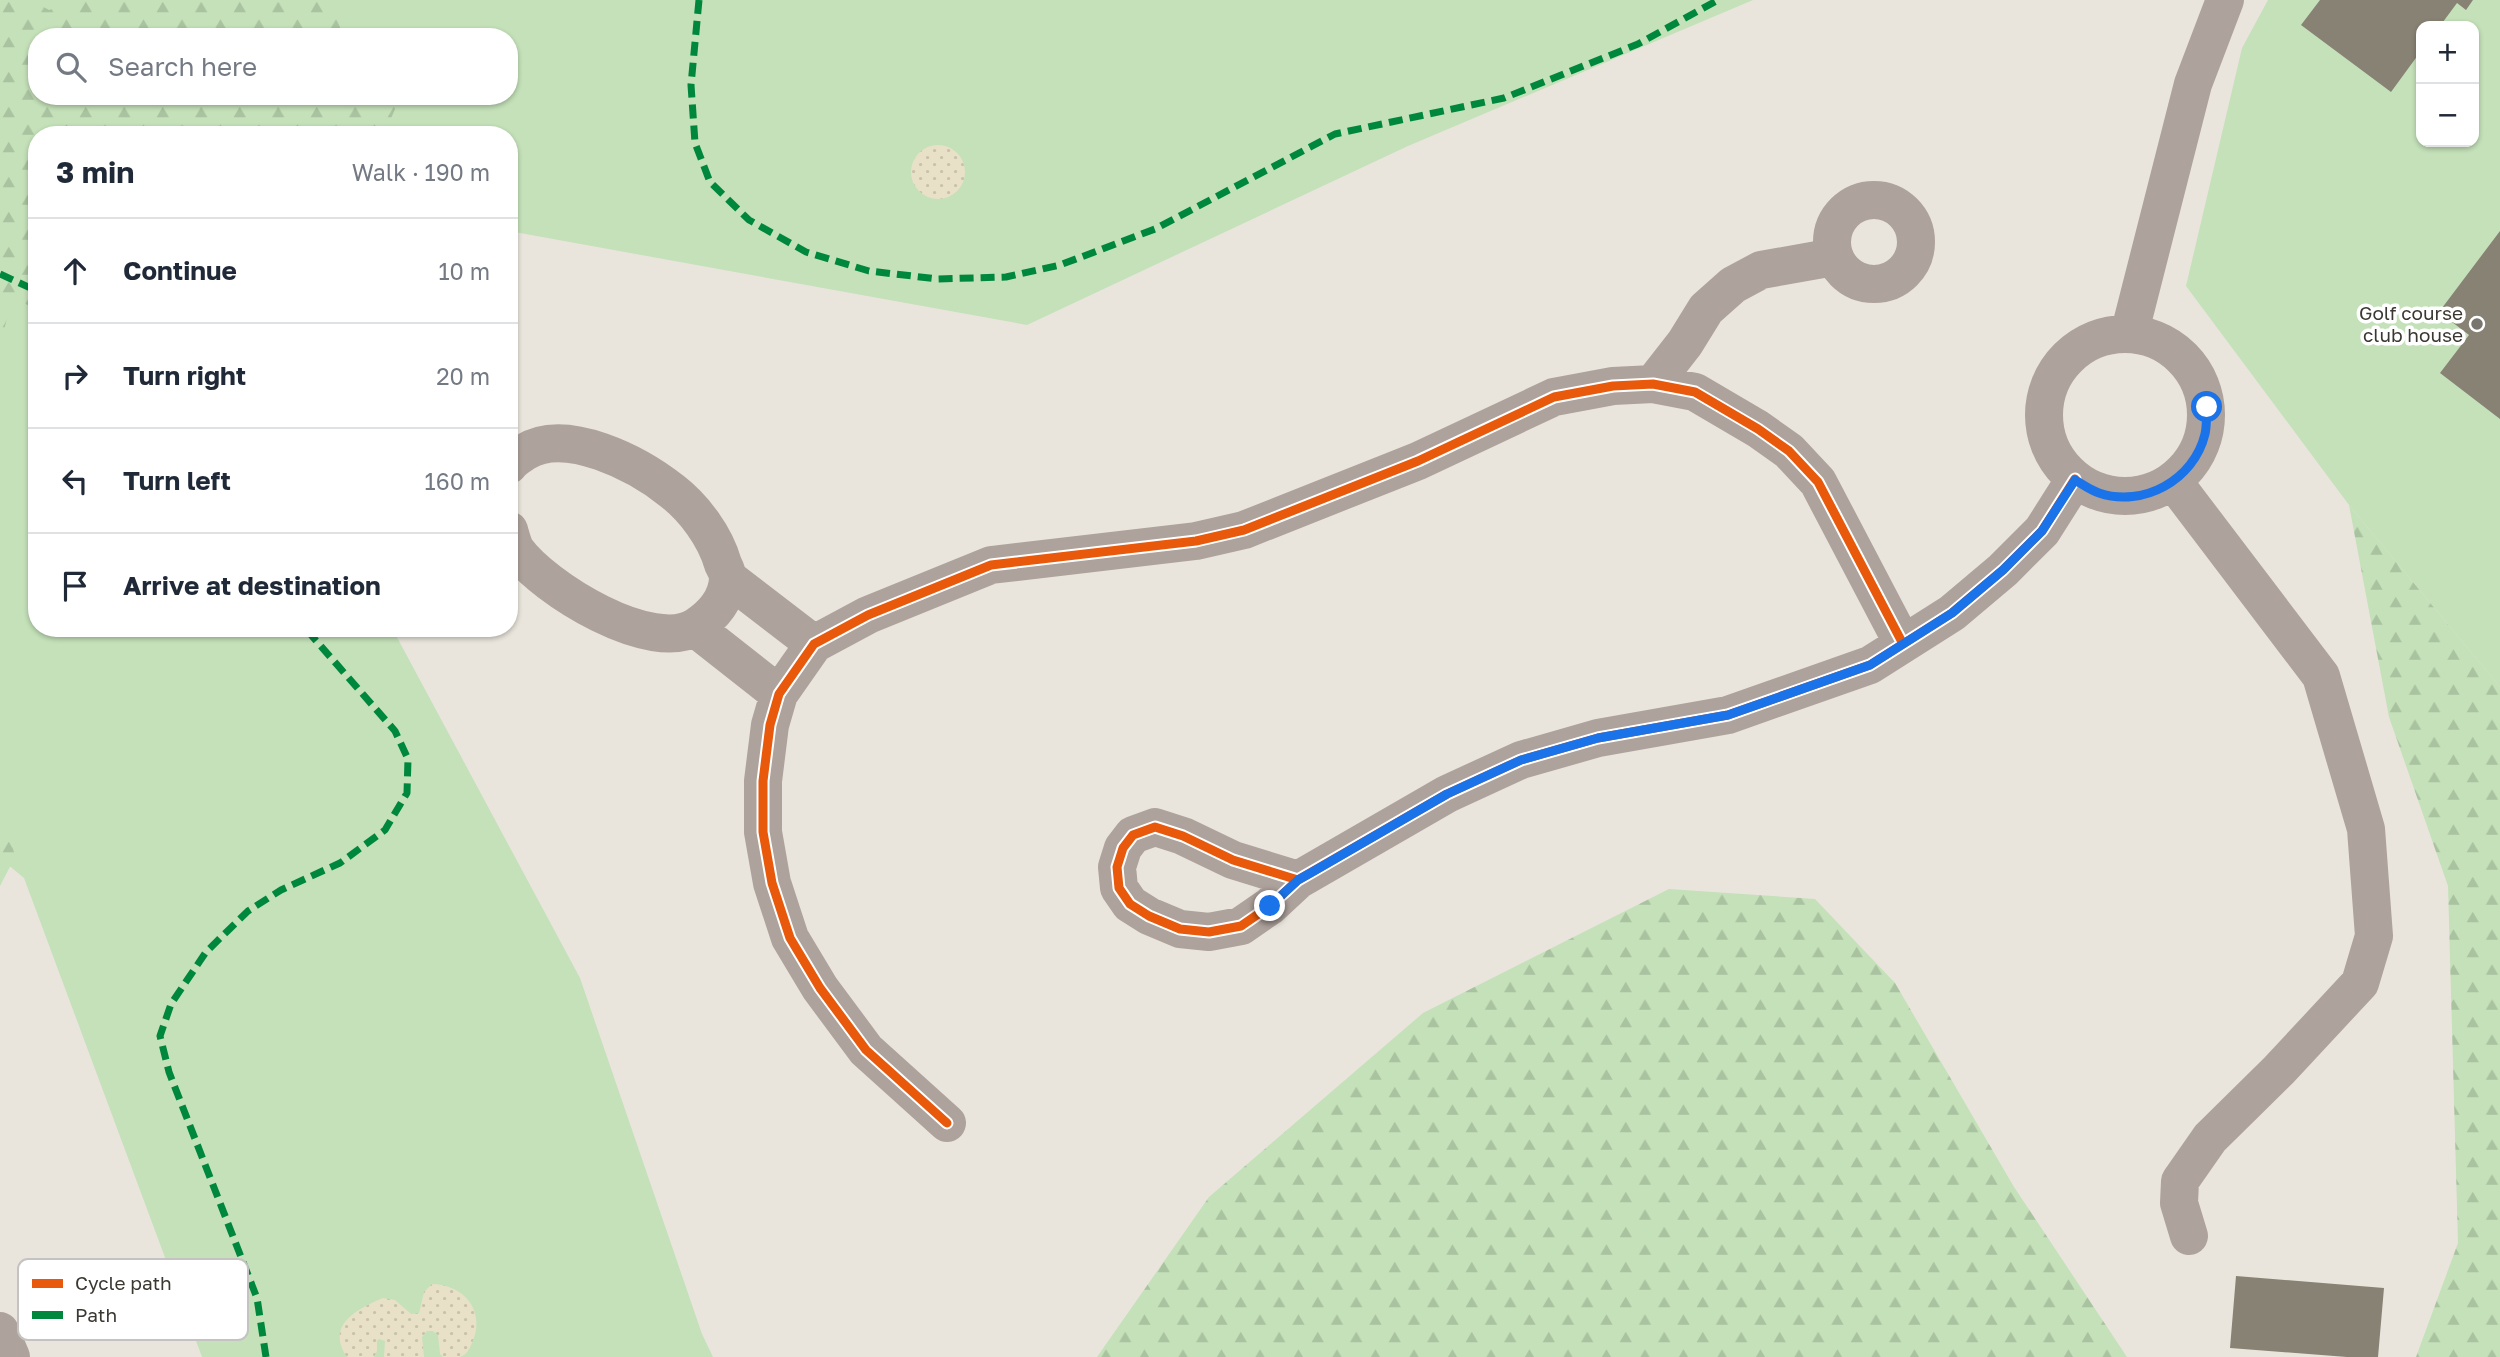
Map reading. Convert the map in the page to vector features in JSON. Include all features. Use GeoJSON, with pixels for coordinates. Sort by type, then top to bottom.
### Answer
{"type":"FeatureCollection","features":[{"type":"Feature","properties":{"kind":"street"},"geometry":{"type":"LineString","coordinates":[[2130,331],[2193,84],[2225,0]]}},
{"type":"Feature","properties":{"kind":"street"},"geometry":{"type":"LineString","coordinates":[[1653,384],[1685,343],[1706,309],[1733,285],[1761,270],[1834,257]]}},
{"type":"Feature","properties":{"kind":"street"},"geometry":{"type":"LineString","coordinates":[[2130,331],[2163,342],[2185,358],[2200,380],[2207,407],[2205,434],[2194,460],[2173,481],[2152,493],[2125,497],[2098,492],[2075,480],[2057,459],[2046,435],[2044,408],[2050,382],[2065,360],[2086,343],[2111,334],[2130,331]]}},
{"type":"Feature","properties":{"kind":"street"},"geometry":{"type":"LineString","coordinates":[[947,1122],[866,1050],[820,988],[790,938],[772,883],[754,779],[779,694],[814,644],[868,615],[991,565],[1196,541],[1244,530],[1418,461],[1554,397],[1613,386],[1653,384],[1695,392],[1758,429],[1789,451],[1818,482],[1903,644]]}},
{"type":"Feature","properties":{"kind":"street"},"geometry":{"type":"LineString","coordinates":[[518,457],[529,449],[552,443],[583,445],[630,464],[672,491],[702,522],[720,552],[728,578],[720,607],[695,628],[670,634],[642,631],[584,606],[546,579],[518,552]]}},
{"type":"Feature","properties":{"kind":"street"},"geometry":{"type":"LineString","coordinates":[[1298,880],[1447,794],[1521,760],[1598,738],[1728,715],[1870,665],[1952,613],[2003,570],[2042,531],[2075,480]]}},
{"type":"Feature","properties":{"kind":"street"},"geometry":{"type":"LineString","coordinates":[[2173,481],[2321,676],[2366,829],[2374,936],[2360,983],[2279,1070],[2210,1138],[2180,1181],[2179,1203],[2189,1236]]}},
{"type":"Feature","properties":{"kind":"street"},"geometry":{"type":"LineString","coordinates":[[728,578],[814,644]]}},
{"type":"Feature","properties":{"kind":"street"},"geometry":{"type":"LineString","coordinates":[[695,628],[779,694]]}},
{"type":"Feature","properties":{"kind":"street"},"geometry":{"type":"LineString","coordinates":[[0,1331],[11,1357]]}},
{"type":"Feature","properties":{"kind":"green space"},"geometry":{"type":"Polygon","coordinates":[[[0,0],[1753,0],[1408,146],[1027,325],[518,233],[518,126],[28,126],[28,637],[397,637],[580,978],[702,1334],[713,1357],[202,1357],[196,1340],[248,1340],[248,1259],[166,1259],[24,878],[0,858],[0,0]]]}},
{"type":"Feature","properties":{"kind":"green space"},"geometry":{"type":"Polygon","coordinates":[[[0,0],[31,0],[49,10],[80,0],[329,0],[340,28],[28,28],[28,105],[397,105],[388,126],[28,126],[28,305],[13,296],[0,345],[0,0]]]}},
{"type":"Feature","properties":{"kind":"green space"},"geometry":{"type":"Polygon","coordinates":[[[2268,0],[2500,0],[2500,687],[2349,505],[2186,286],[2242,48],[2268,0]]]}},
{"type":"Feature","properties":{"kind":"green space"},"geometry":{"type":"Polygon","coordinates":[[[2349,505],[2500,687],[2500,1357],[2416,1357],[2458,1243],[2448,886],[2389,717],[2349,505]]]}},
{"type":"Feature","properties":{"kind":"green space"},"geometry":{"type":"Polygon","coordinates":[[[0,815],[8,825],[15,857],[0,886],[0,815]]]}},
{"type":"Feature","properties":{"kind":"green space"},"geometry":{"type":"Polygon","coordinates":[[[1669,889],[1815,899],[1895,983],[2014,1187],[2127,1357],[1097,1357],[1209,1197],[1423,1013],[1669,889]]]}},
{"type":"Feature","properties":{"kind":"sand"},"geometry":{"type":"Polygon","coordinates":[[[938,145],[957,153],[965,172],[957,191],[938,199],[919,191],[911,172],[919,153],[938,145]]]}},
{"type":"Feature","properties":{"kind":"sand"},"geometry":{"type":"Polygon","coordinates":[[[432,1284],[455,1289],[470,1303],[475,1312],[475,1333],[466,1354],[460,1357],[443,1357],[440,1354],[438,1335],[427,1331],[422,1337],[424,1357],[384,1357],[385,1341],[379,1339],[374,1357],[347,1357],[341,1346],[340,1336],[342,1327],[354,1313],[383,1298],[395,1300],[411,1314],[419,1313],[424,1292],[432,1284]]]}},
{"type":"Feature","properties":{"kind":"building"},"geometry":{"type":"Polygon","coordinates":[[[2320,0],[2473,0],[2466,10],[2457,3],[2444,21],[2416,21],[2416,58],[2391,92],[2301,25],[2320,0]]]}},
{"type":"Feature","properties":{"kind":"building","name":"Golf course club house"},"geometry":{"type":"Polygon","coordinates":[[[2500,231],[2500,419],[2440,373],[2469,335],[2439,312],[2500,231]]]}},
{"type":"Feature","properties":{"kind":"building"},"geometry":{"type":"Polygon","coordinates":[[[2236,1276],[2384,1288],[2378,1357],[2230,1348],[2236,1276]]]}},
{"type":"Feature","properties":{"kind":"marked path"},"geometry":{"type":"LineString","coordinates":[[699,0],[691,85],[695,143],[710,182],[749,220],[806,252],[869,271],[938,279],[1006,277],[1060,265],[1155,229],[1335,134],[1504,98],[1638,44],[1718,0]]}},
{"type":"Feature","properties":{"kind":"marked path"},"geometry":{"type":"LineString","coordinates":[[0,274],[28,287]]}},
{"type":"Feature","properties":{"kind":"marked path"},"geometry":{"type":"LineString","coordinates":[[242,1259],[169,1072],[160,1036],[171,1004],[206,952],[248,911],[281,890],[340,863],[385,830],[407,793],[408,759],[395,731],[313,637]]}},
{"type":"Feature","properties":{"kind":"marked path"},"geometry":{"type":"LineString","coordinates":[[248,1275],[257,1298],[266,1357]]}},
{"type":"Feature","properties":{"kind":"cycle path"},"geometry":{"type":"LineString","coordinates":[[947,1123],[866,1050],[820,988],[790,938],[772,883],[763,832],[763,781],[770,725],[779,694],[814,644],[868,615],[991,565],[1196,541],[1244,530],[1418,461],[1554,397],[1613,386],[1653,384],[1695,392],[1758,429],[1789,451],[1818,482],[1903,644]]}},
{"type":"Feature","properties":{"kind":"cycle path"},"geometry":{"type":"LineString","coordinates":[[1298,880],[1233,860],[1183,836],[1155,827],[1133,835],[1123,848],[1117,867],[1119,888],[1130,904],[1149,916],[1180,929],[1209,932],[1241,926],[1270,906],[1298,880],[1447,794],[1521,760],[1598,738],[1728,715],[1870,665],[1952,613],[2003,570],[2042,531],[2075,479]]}},
{"type":"Feature","properties":{"kind":"place","name":"Golf course club house"},"geometry":{"type":"Point","coordinates":[2477,324]}},
{"type":"Feature","properties":{"kind":"route"},"geometry":{"type":"LineString","coordinates":[[1270,906],[1298,880],[1447,794],[1521,760],[1598,738],[1728,715],[1870,665],[1952,613],[2003,570],[2042,531],[2075,480],[2098,492],[2125,497],[2152,493],[2176,480],[2194,460],[2205,434],[2207,407]]}}]}
